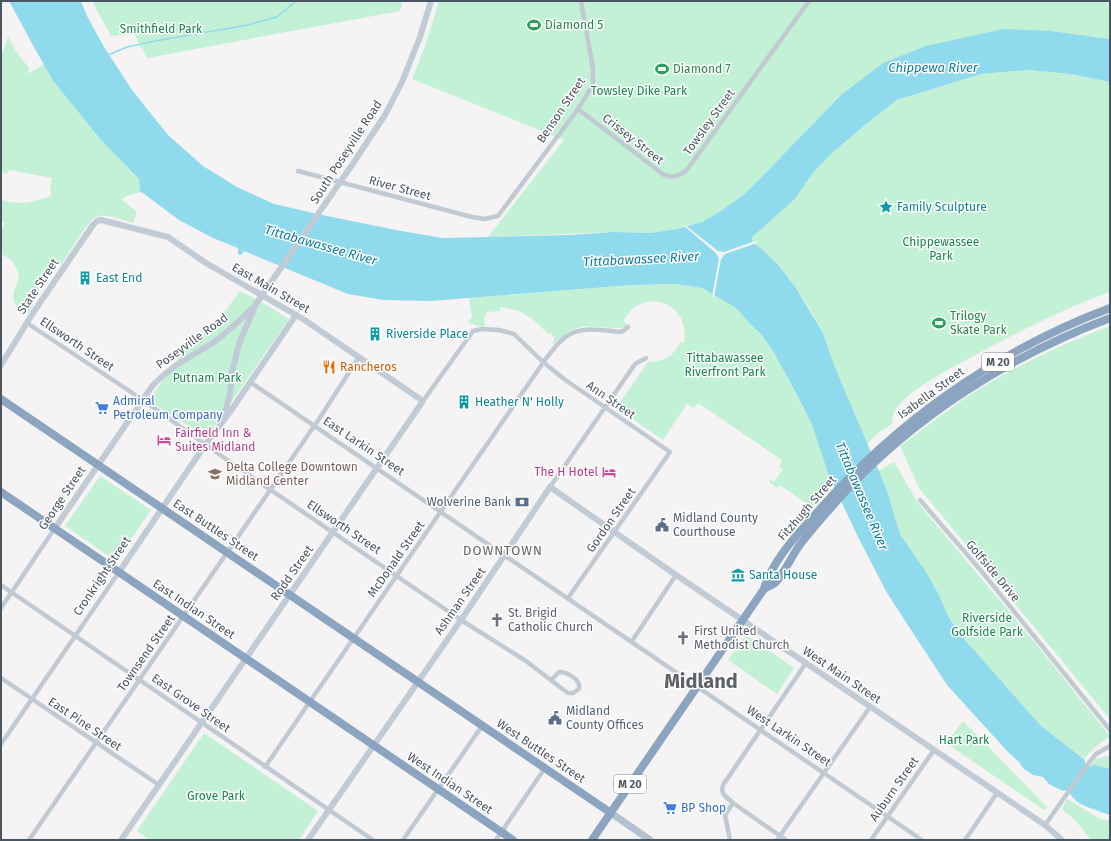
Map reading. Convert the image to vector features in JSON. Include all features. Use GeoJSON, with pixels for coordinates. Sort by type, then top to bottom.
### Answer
{"type":"FeatureCollection","features":[{"type":"Feature","properties":{"kind":"highway","name":"Isabella Street"},"geometry":{"type":"LineString","coordinates":[[898,437],[956,388],[1008,356],[1063,328],[1110,308]]}},
{"type":"Feature","properties":{"kind":"highway","name":"Isabella Street"},"geometry":{"type":"LineString","coordinates":[[898,437],[987,378],[1052,343],[1110,318]]}},
{"type":"Feature","properties":{"kind":"highway","name":"East Buttles Street"},"geometry":{"type":"LineString","coordinates":[[1,399],[418,682]]}},
{"type":"Feature","properties":{"kind":"highway","name":"Fitzhugh Street"},"geometry":{"type":"LineString","coordinates":[[743,620],[764,589],[768,576],[780,558],[825,503],[859,468],[898,437]]}},
{"type":"Feature","properties":{"kind":"highway","name":"Fitzhugh Street"},"geometry":{"type":"LineString","coordinates":[[764,589],[775,582],[804,539],[844,493],[898,437]]}},
{"type":"Feature","properties":{"kind":"highway","name":"East Indian Street"},"geometry":{"type":"LineString","coordinates":[[1,492],[374,746]]}},
{"type":"Feature","properties":{"kind":"highway","name":"M 20"},"geometry":{"type":"LineString","coordinates":[[592,840],[743,620]]}},
{"type":"Feature","properties":{"kind":"highway","name":"West Buttles Street"},"geometry":{"type":"LineString","coordinates":[[418,682],[611,813]]}},
{"type":"Feature","properties":{"kind":"highway","name":"West Indian Street"},"geometry":{"type":"LineString","coordinates":[[374,746],[512,840]]}},
{"type":"Feature","properties":{"kind":"main road","name":"West Buttles Street"},"geometry":{"type":"LineString","coordinates":[[611,813],[650,840]]}},
{"type":"Feature","properties":{"kind":"street","name":"South Poseyville Road"},"geometry":{"type":"LineString","coordinates":[[256,304],[385,115],[402,82],[420,37],[431,1]]}},
{"type":"Feature","properties":{"kind":"street","name":"Benson Street"},"geometry":{"type":"LineString","coordinates":[[498,216],[578,109],[593,85],[594,79],[581,1]]}},
{"type":"Feature","properties":{"kind":"street","name":"Towsley Street"},"geometry":{"type":"LineString","coordinates":[[679,176],[686,171],[809,1]]}},
{"type":"Feature","properties":{"kind":"street","name":"Crissey Street"},"geometry":{"type":"LineString","coordinates":[[578,109],[664,175],[671,178],[679,176]]}},
{"type":"Feature","properties":{"kind":"street","name":"River Street"},"geometry":{"type":"LineString","coordinates":[[298,171],[472,217],[484,219],[498,216]]}},
{"type":"Feature","properties":{"kind":"street","name":"East Main Street"},"geometry":{"type":"LineString","coordinates":[[97,221],[101,220],[168,237],[206,263],[296,315],[423,401]]}},
{"type":"Feature","properties":{"kind":"street","name":"State Street"},"geometry":{"type":"LineString","coordinates":[[1,365],[27,323],[97,221]]}},
{"type":"Feature","properties":{"kind":"street","name":"Poseyville Road"},"geometry":{"type":"LineString","coordinates":[[143,400],[162,375],[223,335],[256,304]]}},
{"type":"Feature","properties":{"kind":"street","name":"Poseyville Road"},"geometry":{"type":"LineString","coordinates":[[223,421],[239,344],[256,304]]}},
{"type":"Feature","properties":{"kind":"street"},"geometry":{"type":"LineString","coordinates":[[223,421],[296,315]]}},
{"type":"Feature","properties":{"kind":"street","name":"Ellsworth Street"},"geometry":{"type":"LineString","coordinates":[[27,323],[143,400],[205,445],[334,532],[396,576],[461,620],[526,661],[568,693],[573,693],[579,689],[580,685],[578,681],[564,672],[558,672],[551,680]]}},
{"type":"Feature","properties":{"kind":"street","name":"McDonald Street"},"geometry":{"type":"LineString","coordinates":[[265,767],[543,362],[566,337],[576,332],[588,330],[619,332],[623,331],[628,326]]}},
{"type":"Feature","properties":{"kind":"street","name":"Ann Street"},"geometry":{"type":"LineString","coordinates":[[488,329],[514,334],[543,362],[605,409],[670,452]]}},
{"type":"Feature","properties":{"kind":"street","name":"Rodd Street"},"geometry":{"type":"LineString","coordinates":[[121,840],[453,358],[473,331],[488,329]]}},
{"type":"Feature","properties":{"kind":"street","name":"Townsend Street"},"geometry":{"type":"LineString","coordinates":[[29,840],[314,426],[359,357]]}},
{"type":"Feature","properties":{"kind":"street","name":"Ashman Street"},"geometry":{"type":"LineString","coordinates":[[308,840],[461,620],[635,364],[646,358]]}},
{"type":"Feature","properties":{"kind":"street","name":"East Larkin Street"},"geometry":{"type":"LineString","coordinates":[[250,382],[505,555]]}},
{"type":"Feature","properties":{"kind":"street","name":"George Street"},"geometry":{"type":"LineString","coordinates":[[1,608],[143,400]]}},
{"type":"Feature","properties":{"kind":"street","name":"Cronkright Street"},"geometry":{"type":"LineString","coordinates":[[1,744],[205,445],[223,421]]}},
{"type":"Feature","properties":{"kind":"street","name":"Gordon Street"},"geometry":{"type":"LineString","coordinates":[[568,598],[670,452]]}},
{"type":"Feature","properties":{"kind":"street","name":"West Main Street"},"geometry":{"type":"LineString","coordinates":[[550,487],[676,575],[1045,825],[1061,840]]}},
{"type":"Feature","properties":{"kind":"street","name":"Golfside Drive"},"geometry":{"type":"LineString","coordinates":[[920,500],[983,573],[1110,730]]}},
{"type":"Feature","properties":{"kind":"street","name":"West Larkin Street"},"geometry":{"type":"LineString","coordinates":[[505,555],[922,840]]}},
{"type":"Feature","properties":{"kind":"street"},"geometry":{"type":"LineString","coordinates":[[632,641],[676,575]]}},
{"type":"Feature","properties":{"kind":"street","name":"East Grove Street"},"geometry":{"type":"LineString","coordinates":[[1,585],[373,840]]}},
{"type":"Feature","properties":{"kind":"street"},"geometry":{"type":"LineString","coordinates":[[786,840],[778,838],[733,803],[724,795],[722,785],[806,663]]}},
{"type":"Feature","properties":{"kind":"street","name":"East Pine Street"},"geometry":{"type":"LineString","coordinates":[[1,678],[159,785]]}},
{"type":"Feature","properties":{"kind":"street"},"geometry":{"type":"LineString","coordinates":[[778,838],[870,707]]}},
{"type":"Feature","properties":{"kind":"street"},"geometry":{"type":"LineString","coordinates":[[403,840],[482,726]]}},
{"type":"Feature","properties":{"kind":"street"},"geometry":{"type":"LineString","coordinates":[[1045,825],[1096,754],[1110,746]]}},
{"type":"Feature","properties":{"kind":"street","name":"Auburn Street"},"geometry":{"type":"LineString","coordinates":[[871,840],[934,750]]}},
{"type":"Feature","properties":{"kind":"street"},"geometry":{"type":"LineString","coordinates":[[496,840],[545,768]]}},
{"type":"Feature","properties":{"kind":"street"},"geometry":{"type":"LineString","coordinates":[[965,840],[997,793]]}},
{"type":"Feature","properties":{"kind":"street"},"geometry":{"type":"LineString","coordinates":[[730,840],[725,815],[733,803]]}},
{"type":"Feature","properties":{"kind":"green space","name":"Smithfield Park"},"geometry":{"type":"Polygon","coordinates":[[[92,1],[403,1],[400,11],[147,58],[134,34],[111,36],[92,1]]]}},
{"type":"Feature","properties":{"kind":"green space","name":"Towsley Dike Park"},"geometry":{"type":"Polygon","coordinates":[[[439,1],[1110,1],[1110,39],[1091,36],[904,56],[883,63],[841,95],[747,192],[721,211],[702,222],[677,229],[650,233],[613,232],[488,237],[564,140],[412,79],[424,49],[439,1]]]}},
{"type":"Feature","properties":{"kind":"green space"},"geometry":{"type":"Polygon","coordinates":[[[8,37],[17,53],[29,68],[28,74],[44,64],[54,82],[100,139],[139,179],[140,191],[142,192],[132,194],[121,199],[137,212],[133,223],[115,217],[100,216],[93,219],[88,224],[62,264],[57,265],[33,300],[33,306],[28,313],[16,306],[13,296],[19,277],[17,268],[12,261],[1,254],[1,230],[5,224],[1,220],[1,200],[21,203],[51,196],[50,189],[52,178],[9,170],[7,174],[1,172],[1,53],[8,37]]]}},
{"type":"Feature","properties":{"kind":"green space","name":"Chippewassee Park"},"geometry":{"type":"Polygon","coordinates":[[[1028,70],[1071,74],[1110,82],[1110,292],[1059,313],[1026,329],[934,378],[903,401],[895,411],[892,424],[879,432],[867,444],[834,365],[823,333],[811,311],[780,267],[755,244],[751,238],[795,199],[812,174],[832,153],[897,100],[981,74],[1028,70]]]}},
{"type":"Feature","properties":{"kind":"green space","name":"Tittabawassee Riverfront Park"},"geometry":{"type":"Polygon","coordinates":[[[675,284],[702,288],[736,308],[760,333],[773,351],[812,425],[833,484],[809,511],[805,508],[807,504],[780,485],[777,488],[769,482],[770,480],[774,482],[783,469],[779,466],[782,460],[698,403],[694,408],[687,404],[663,440],[616,408],[648,362],[659,361],[668,357],[675,351],[680,342],[684,343],[685,333],[683,324],[679,316],[666,304],[648,302],[638,305],[623,321],[627,324],[626,327],[579,328],[563,336],[554,344],[552,343],[555,338],[550,333],[548,334],[527,316],[508,308],[500,307],[500,311],[487,312],[484,317],[485,326],[477,326],[468,322],[472,317],[469,298],[632,285],[675,284]]]}},
{"type":"Feature","properties":{"kind":"green space","name":"Putnam Park"},"geometry":{"type":"Polygon","coordinates":[[[240,291],[260,301],[289,319],[207,437],[203,437],[152,403],[151,397],[188,344],[212,329],[240,291]]]}},
{"type":"Feature","properties":{"kind":"green space"},"geometry":{"type":"Polygon","coordinates":[[[1110,326],[1110,719],[919,488],[900,446],[968,396],[1019,366],[1110,326]]]}},
{"type":"Feature","properties":{"kind":"green space","name":"Riverside Golfside Park"},"geometry":{"type":"Polygon","coordinates":[[[894,462],[918,503],[1032,639],[1110,736],[1094,748],[1084,759],[1041,726],[966,641],[949,618],[938,593],[926,572],[900,534],[886,488],[878,471],[894,462]]]}},
{"type":"Feature","properties":{"kind":"green space"},"geometry":{"type":"Polygon","coordinates":[[[100,476],[151,510],[116,561],[65,526],[100,476]]]}},
{"type":"Feature","properties":{"kind":"green space"},"geometry":{"type":"Polygon","coordinates":[[[749,637],[794,668],[777,694],[728,660],[742,639],[749,637]]]}},
{"type":"Feature","properties":{"kind":"green space","name":"Hart Park"},"geometry":{"type":"Polygon","coordinates":[[[963,721],[1047,807],[1044,810],[946,743],[963,721]]]}},
{"type":"Feature","properties":{"kind":"green space","name":"Grove Park"},"geometry":{"type":"Polygon","coordinates":[[[204,733],[318,811],[299,840],[150,840],[137,831],[204,733]]]}},
{"type":"Feature","properties":{"kind":"green space"},"geometry":{"type":"Polygon","coordinates":[[[1110,755],[1110,769],[1095,765],[1090,766],[1096,759],[1110,755]]]}},
{"type":"Feature","properties":{"kind":"green space"},"geometry":{"type":"Polygon","coordinates":[[[1067,799],[1100,819],[1110,821],[1110,840],[1091,840],[1076,821],[1062,809],[1067,799]]]}},
{"type":"Feature","properties":{"kind":"water"},"geometry":{"type":"Polygon","coordinates":[[[9,1],[81,1],[87,16],[104,47],[132,90],[168,135],[203,166],[237,187],[274,204],[401,231],[443,238],[569,235],[613,232],[650,233],[677,229],[702,222],[721,211],[747,192],[841,95],[883,63],[926,46],[1003,29],[1050,31],[1110,39],[1110,82],[1071,74],[1028,70],[981,74],[897,100],[832,153],[812,174],[795,199],[751,238],[755,244],[780,267],[796,288],[823,333],[834,365],[886,488],[900,534],[926,572],[938,593],[949,618],[966,641],[1041,726],[1085,760],[1085,763],[1090,766],[1095,765],[1110,769],[1110,815],[1079,803],[1065,790],[1063,791],[1049,784],[1043,777],[1033,775],[1023,768],[947,685],[887,593],[858,537],[828,473],[812,425],[773,351],[760,333],[736,308],[702,288],[675,284],[632,285],[430,301],[383,300],[348,294],[244,251],[241,255],[238,254],[238,248],[213,238],[179,220],[140,191],[139,179],[100,139],[54,82],[9,1]]]}},
{"type":"Feature","properties":{"kind":"pier"},"geometry":{"type":"Polygon","coordinates":[[[683,225],[718,251],[724,252],[755,241],[757,243],[725,254],[721,259],[714,297],[712,296],[719,259],[716,253],[683,225]]]}},
{"type":"Feature","properties":{"kind":"waterway"},"geometry":{"type":"LineString","coordinates":[[108,55],[127,47],[248,25],[277,17],[296,1]]}},
{"type":"Feature","properties":{"kind":"place","name":"Diamond 5"},"geometry":{"type":"Point","coordinates":[534,25]}},
{"type":"Feature","properties":{"kind":"place","name":"Diamond 7"},"geometry":{"type":"Point","coordinates":[662,69]}},
{"type":"Feature","properties":{"kind":"place","name":"Family Sculpture"},"geometry":{"type":"Point","coordinates":[886,207]}},
{"type":"Feature","properties":{"kind":"place","name":"East End"},"geometry":{"type":"Point","coordinates":[85,278]}},
{"type":"Feature","properties":{"kind":"place","name":"Trilogy Skate Park"},"geometry":{"type":"Point","coordinates":[939,323]}},
{"type":"Feature","properties":{"kind":"place","name":"Riverside Place"},"geometry":{"type":"Point","coordinates":[375,334]}},
{"type":"Feature","properties":{"kind":"place","name":"Rancheros"},"geometry":{"type":"Point","coordinates":[329,367]}},
{"type":"Feature","properties":{"kind":"place","name":"Heather N' Holly"},"geometry":{"type":"Point","coordinates":[464,402]}},
{"type":"Feature","properties":{"kind":"place","name":"Admiral Petroleum Company"},"geometry":{"type":"Point","coordinates":[102,408]}},
{"type":"Feature","properties":{"kind":"place","name":"Fairfield Inn & Suites Midland"},"geometry":{"type":"Point","coordinates":[164,440]}},
{"type":"Feature","properties":{"kind":"place","name":"The H Hotel"},"geometry":{"type":"Point","coordinates":[609,472]}},
{"type":"Feature","properties":{"kind":"place","name":"Delta College Downtown Midland Center"},"geometry":{"type":"Point","coordinates":[215,474]}},
{"type":"Feature","properties":{"kind":"place","name":"Wolverine Bank"},"geometry":{"type":"Point","coordinates":[522,502]}},
{"type":"Feature","properties":{"kind":"place","name":"Midland County Courthouse"},"geometry":{"type":"Point","coordinates":[662,525]}},
{"type":"Feature","properties":{"kind":"place","name":"Santa House"},"geometry":{"type":"Point","coordinates":[738,575]}},
{"type":"Feature","properties":{"kind":"place","name":"St. Brigid Catholic Church"},"geometry":{"type":"Point","coordinates":[497,620]}},
{"type":"Feature","properties":{"kind":"place","name":"First United Methodist Church"},"geometry":{"type":"Point","coordinates":[683,638]}},
{"type":"Feature","properties":{"kind":"place","name":"Midland County Offices"},"geometry":{"type":"Point","coordinates":[555,718]}},
{"type":"Feature","properties":{"kind":"place","name":"BP Shop"},"geometry":{"type":"Point","coordinates":[670,808]}},
{"type":"Feature","properties":{"kind":"district","name":"DOWNTOWN"},"geometry":{"type":"Point","coordinates":[503,550]}},
{"type":"Feature","properties":{"kind":"district","name":"Midland"},"geometry":{"type":"Point","coordinates":[701,681]}},
{"type":"Feature","properties":{"kind":"water label","name":"Chippewa River"},"geometry":{"type":"Point","coordinates":[933,67]}},
{"type":"Feature","properties":{"kind":"water label","name":"Tittabawassee River"},"geometry":{"type":"Point","coordinates":[321,245]}},
{"type":"Feature","properties":{"kind":"water label","name":"Tittabawassee River"},"geometry":{"type":"Point","coordinates":[641,259]}},
{"type":"Feature","properties":{"kind":"water label","name":"Tittabawassee River"},"geometry":{"type":"Point","coordinates":[862,496]}}]}
